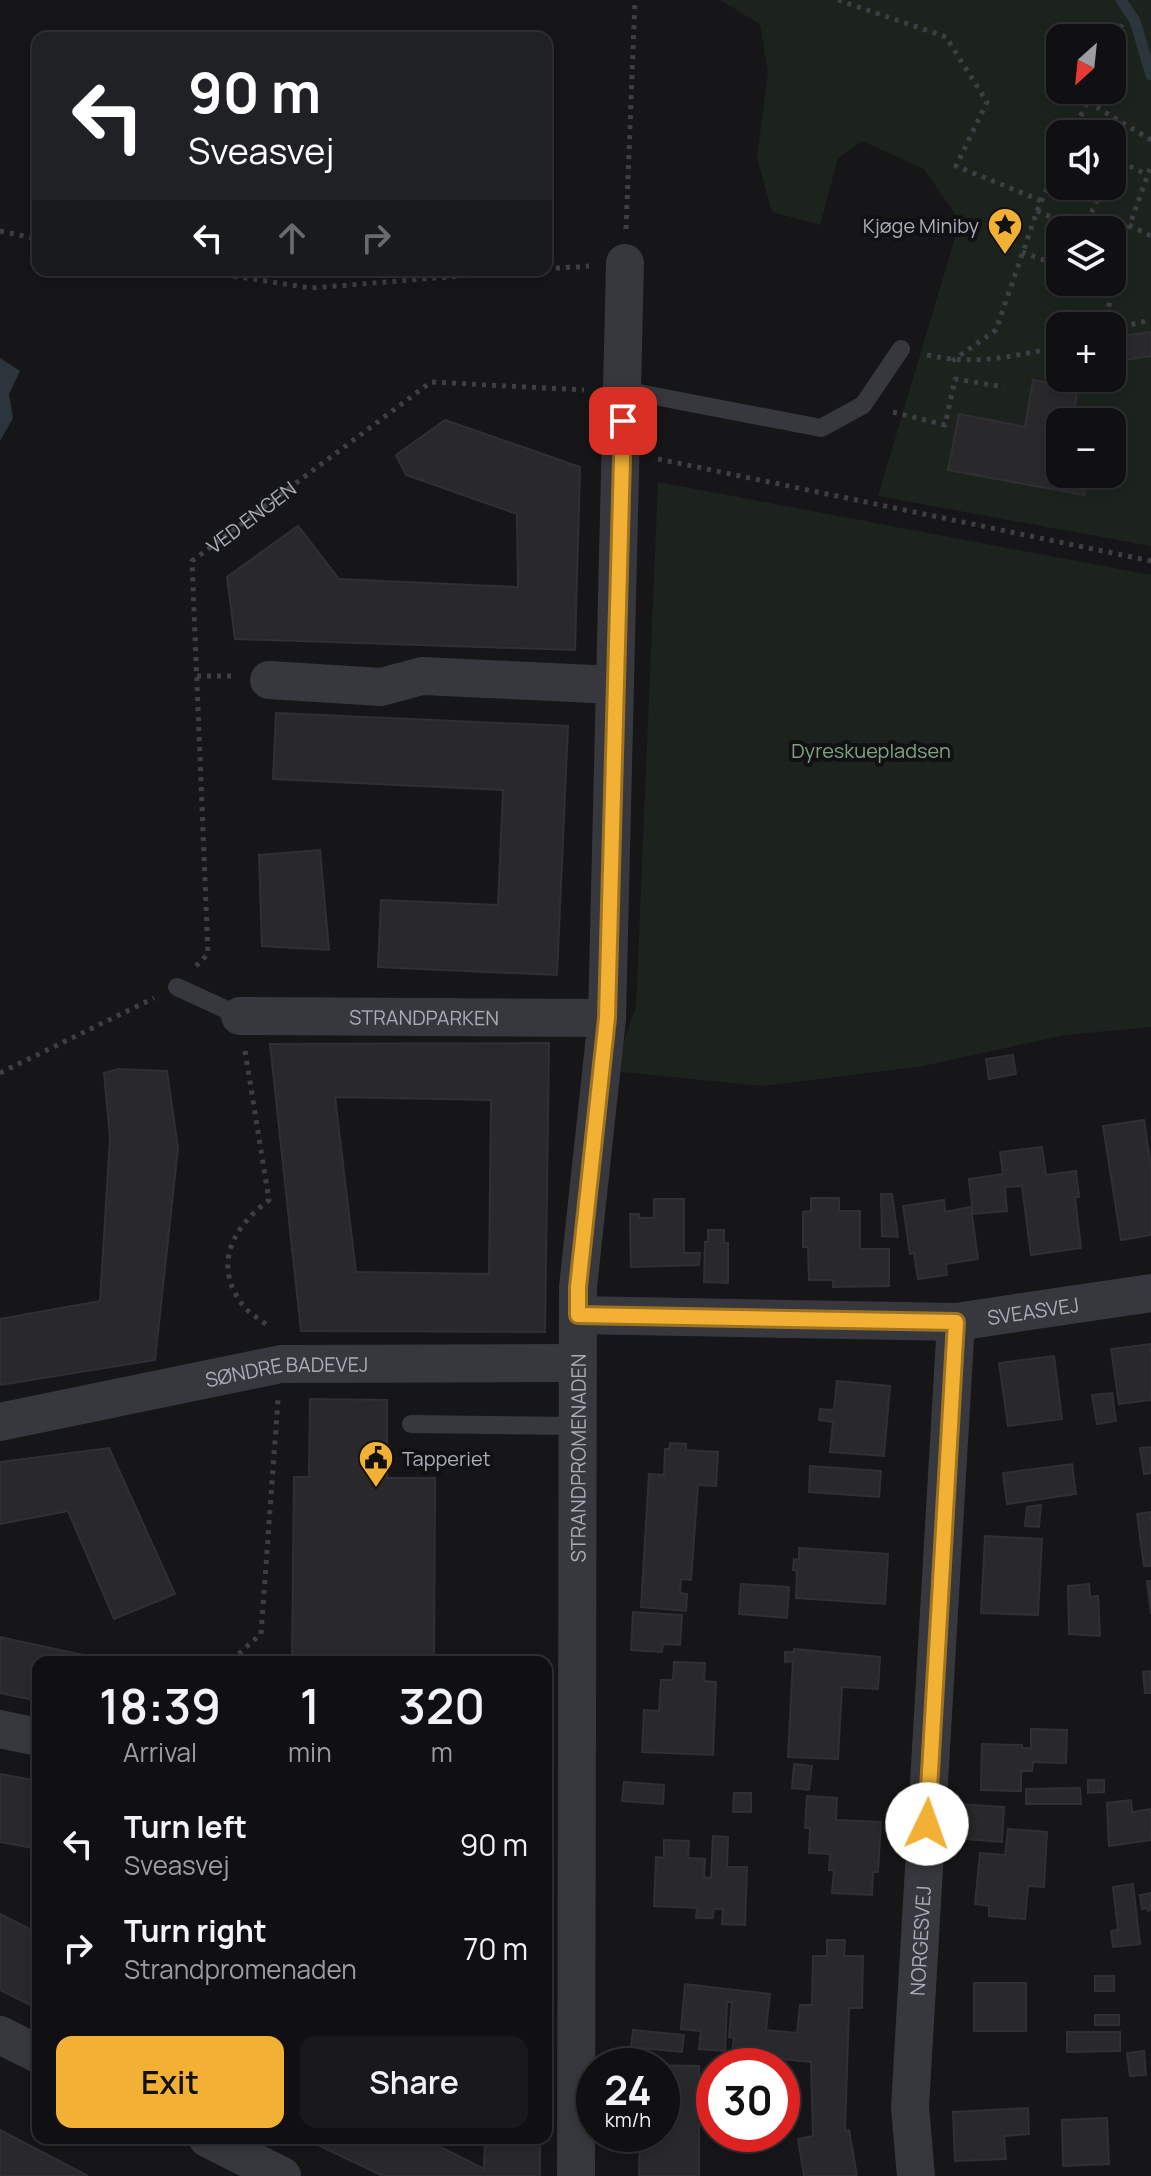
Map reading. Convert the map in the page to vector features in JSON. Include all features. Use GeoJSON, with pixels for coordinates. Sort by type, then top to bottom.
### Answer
{"type":"FeatureCollection","features":[{"type":"Feature","properties":{"kind":"street","name":"STRANDPROMENADEN"},"geometry":{"type":"LineString","coordinates":[[576,2176],[561,1810],[578,1426],[578,1287],[607,1018],[625,263]]}},
{"type":"Feature","properties":{"kind":"street"},"geometry":{"type":"LineString","coordinates":[[269,680],[381,687],[422,676],[615,685]]}},
{"type":"Feature","properties":{"kind":"street","name":"STRANDPARKEN"},"geometry":{"type":"LineString","coordinates":[[240,1016],[607,1018]]}},
{"type":"Feature","properties":{"kind":"street","name":"SVEASVEJ"},"geometry":{"type":"LineString","coordinates":[[578,1315],[956,1322],[1151,1293]]}},
{"type":"Feature","properties":{"kind":"street","name":"NORGESVEJ"},"geometry":{"type":"LineString","coordinates":[[916,2176],[910,2107],[956,1322]]}},
{"type":"Feature","properties":{"kind":"street","name":"SØNDRE BADEVEJ"},"geometry":{"type":"LineString","coordinates":[[0,1422],[281,1364],[578,1363]]}},
{"type":"Feature","properties":{"kind":"street"},"geometry":{"type":"LineString","coordinates":[[0,1729],[32,1736]]}},
{"type":"Feature","properties":{"kind":"street"},"geometry":{"type":"LineString","coordinates":[[0,2035],[32,2051]]}},
{"type":"Feature","properties":{"kind":"street"},"geometry":{"type":"LineString","coordinates":[[219,2144],[282,2176]]}},
{"type":"Feature","properties":{"kind":"lane"},"geometry":{"type":"LineString","coordinates":[[623,390],[821,428],[863,405],[901,349]]}},
{"type":"Feature","properties":{"kind":"lane"},"geometry":{"type":"LineString","coordinates":[[177,987],[240,1016]]}},
{"type":"Feature","properties":{"kind":"lane"},"geometry":{"type":"LineString","coordinates":[[411,1424],[578,1426]]}},
{"type":"Feature","properties":{"kind":"path"},"geometry":{"type":"LineString","coordinates":[[625,263],[635,0]]}},
{"type":"Feature","properties":{"kind":"path"},"geometry":{"type":"LineString","coordinates":[[838,0],[946,37],[987,102],[956,166],[1042,201]]}},
{"type":"Feature","properties":{"kind":"path"},"geometry":{"type":"LineString","coordinates":[[1091,104],[1151,140]]}},
{"type":"Feature","properties":{"kind":"path"},"geometry":{"type":"LineString","coordinates":[[1126,164],[1147,175]]}},
{"type":"Feature","properties":{"kind":"path"},"geometry":{"type":"LineString","coordinates":[[1126,235],[1151,166]]}},
{"type":"Feature","properties":{"kind":"path"},"geometry":{"type":"LineString","coordinates":[[952,361],[996,330],[1046,192]]}},
{"type":"Feature","properties":{"kind":"path"},"geometry":{"type":"LineString","coordinates":[[1037,211],[1049,216]]}},
{"type":"Feature","properties":{"kind":"path"},"geometry":{"type":"LineString","coordinates":[[1129,225],[1151,236]]}},
{"type":"Feature","properties":{"kind":"path"},"geometry":{"type":"LineString","coordinates":[[0,231],[32,238]]}},
{"type":"Feature","properties":{"kind":"path"},"geometry":{"type":"LineString","coordinates":[[1022,252],[1046,261]]}},
{"type":"Feature","properties":{"kind":"path"},"geometry":{"type":"LineString","coordinates":[[233,276],[311,288],[460,276]]}},
{"type":"Feature","properties":{"kind":"path"},"geometry":{"type":"LineString","coordinates":[[1126,326],[1151,320]]}},
{"type":"Feature","properties":{"kind":"path"},"geometry":{"type":"LineString","coordinates":[[901,349],[952,361],[996,360],[1046,350]]}},
{"type":"Feature","properties":{"kind":"path"},"geometry":{"type":"LineString","coordinates":[[863,405],[945,425],[955,379],[1004,387]]}},
{"type":"Feature","properties":{"kind":"path","name":"VED ENGEN"},"geometry":{"type":"LineString","coordinates":[[177,987],[208,954],[192,561],[431,382],[623,390]]}},
{"type":"Feature","properties":{"kind":"path"},"geometry":{"type":"LineString","coordinates":[[622,452],[1151,561]]}},
{"type":"Feature","properties":{"kind":"path"},"geometry":{"type":"LineString","coordinates":[[0,1073],[177,987]]}},
{"type":"Feature","properties":{"kind":"green space","name":"Kjøge Miniby"},"geometry":{"type":"Polygon","coordinates":[[[720,0],[1151,0],[1151,546],[878,496],[960,221],[924,169],[862,141],[838,158],[820,225],[772,212],[757,158],[768,73],[760,24],[720,0]]]}},
{"type":"Feature","properties":{"kind":"green space","name":"Dyreskuepladsen"},"geometry":{"type":"Polygon","coordinates":[[[658,482],[1151,575],[1151,1027],[1065,1035],[923,1066],[762,1086],[613,1071],[636,1007],[658,482]]]}},
{"type":"Feature","properties":{"kind":"shaded area"},"geometry":{"type":"Polygon","coordinates":[[[0,358],[20,371],[9,394],[13,418],[0,441],[0,358]]]}},
{"type":"Feature","properties":{"kind":"building"},"geometry":{"type":"Polygon","coordinates":[[[1151,332],[1151,356],[1126,360],[1126,335],[1151,332]]]}},
{"type":"Feature","properties":{"kind":"building"},"geometry":{"type":"Polygon","coordinates":[[[1033,380],[1046,382],[1046,392],[1077,392],[1074,408],[1046,408],[1046,488],[1085,488],[1084,495],[948,470],[959,414],[1025,427],[1033,380]]]}},
{"type":"Feature","properties":{"kind":"building"},"geometry":{"type":"Polygon","coordinates":[[[445,420],[580,467],[575,650],[235,639],[227,577],[298,526],[339,579],[518,587],[517,514],[406,475],[396,455],[445,420]]]}},
{"type":"Feature","properties":{"kind":"building"},"geometry":{"type":"Polygon","coordinates":[[[276,713],[568,726],[557,975],[378,967],[381,900],[498,905],[503,790],[273,779],[276,713]]]}},
{"type":"Feature","properties":{"kind":"building"},"geometry":{"type":"Polygon","coordinates":[[[320,850],[329,950],[262,946],[259,855],[320,850]]]}},
{"type":"Feature","properties":{"kind":"building"},"geometry":{"type":"Polygon","coordinates":[[[549,1043],[545,1332],[301,1331],[270,1044],[549,1043]],[[335,1097],[356,1272],[489,1274],[491,1100],[335,1097]]]}},
{"type":"Feature","properties":{"kind":"building"},"geometry":{"type":"Polygon","coordinates":[[[1013,1055],[1016,1074],[989,1079],[986,1059],[1013,1055]]]}},
{"type":"Feature","properties":{"kind":"building"},"geometry":{"type":"Polygon","coordinates":[[[118,1069],[167,1071],[178,1148],[155,1360],[0,1385],[0,1319],[100,1301],[110,1138],[104,1073],[118,1069]]]}},
{"type":"Feature","properties":{"kind":"building"},"geometry":{"type":"Polygon","coordinates":[[[1144,1120],[1151,1168],[1151,1235],[1121,1240],[1103,1126],[1144,1120]]]}},
{"type":"Feature","properties":{"kind":"building"},"geometry":{"type":"Polygon","coordinates":[[[1042,1147],[1046,1175],[1076,1171],[1079,1197],[1075,1197],[1081,1248],[1031,1255],[1022,1186],[1005,1187],[1007,1211],[973,1214],[969,1179],[1003,1174],[1000,1152],[1042,1147]]]}},
{"type":"Feature","properties":{"kind":"building"},"geometry":{"type":"Polygon","coordinates":[[[881,1194],[892,1194],[898,1237],[882,1236],[881,1194]]]}},
{"type":"Feature","properties":{"kind":"building"},"geometry":{"type":"Polygon","coordinates":[[[811,1198],[839,1198],[839,1211],[860,1211],[860,1249],[889,1249],[889,1286],[833,1287],[833,1280],[809,1280],[808,1247],[803,1247],[803,1212],[811,1211],[811,1198]]]}},
{"type":"Feature","properties":{"kind":"building"},"geometry":{"type":"Polygon","coordinates":[[[654,1199],[684,1199],[684,1253],[700,1253],[699,1265],[631,1267],[630,1214],[639,1214],[639,1218],[654,1218],[654,1199]]]}},
{"type":"Feature","properties":{"kind":"building"},"geometry":{"type":"Polygon","coordinates":[[[944,1200],[945,1212],[971,1207],[978,1259],[946,1264],[947,1275],[918,1279],[914,1253],[910,1254],[903,1206],[944,1200]]]}},
{"type":"Feature","properties":{"kind":"building"},"geometry":{"type":"Polygon","coordinates":[[[708,1230],[724,1230],[724,1243],[728,1243],[728,1283],[704,1282],[708,1230]]]}},
{"type":"Feature","properties":{"kind":"building"},"geometry":{"type":"Polygon","coordinates":[[[1151,1344],[1151,1400],[1119,1404],[1111,1349],[1151,1344]]]}},
{"type":"Feature","properties":{"kind":"building"},"geometry":{"type":"Polygon","coordinates":[[[1054,1356],[1062,1419],[1008,1426],[999,1363],[1054,1356]]]}},
{"type":"Feature","properties":{"kind":"building"},"geometry":{"type":"Polygon","coordinates":[[[837,1381],[890,1386],[884,1456],[830,1452],[833,1422],[819,1420],[820,1409],[834,1410],[837,1381]]]}},
{"type":"Feature","properties":{"kind":"building"},"geometry":{"type":"Polygon","coordinates":[[[1112,1393],[1116,1421],[1097,1424],[1092,1395],[1112,1393]]]}},
{"type":"Feature","properties":{"kind":"building"},"geometry":{"type":"Polygon","coordinates":[[[310,1399],[387,1400],[387,1478],[435,1478],[434,1656],[292,1656],[294,1477],[309,1477],[310,1399]]]}},
{"type":"Feature","properties":{"kind":"building"},"geometry":{"type":"Polygon","coordinates":[[[670,1443],[686,1444],[686,1450],[718,1452],[716,1486],[698,1485],[691,1580],[681,1579],[680,1593],[687,1594],[686,1611],[641,1607],[649,1474],[664,1475],[665,1449],[669,1449],[670,1443]]]}},
{"type":"Feature","properties":{"kind":"building"},"geometry":{"type":"Polygon","coordinates":[[[1151,1447],[1151,1473],[1144,1474],[1140,1448],[1151,1447]]]}},
{"type":"Feature","properties":{"kind":"building"},"geometry":{"type":"Polygon","coordinates":[[[109,1448],[175,1594],[114,1619],[68,1511],[0,1524],[0,1462],[109,1448]]]}},
{"type":"Feature","properties":{"kind":"building"},"geometry":{"type":"Polygon","coordinates":[[[1072,1464],[1076,1494],[1007,1504],[1003,1473],[1072,1464]]]}},
{"type":"Feature","properties":{"kind":"building"},"geometry":{"type":"Polygon","coordinates":[[[810,1466],[881,1471],[879,1497],[809,1492],[810,1466]]]}},
{"type":"Feature","properties":{"kind":"building"},"geometry":{"type":"Polygon","coordinates":[[[1041,1505],[1039,1527],[1025,1526],[1027,1507],[1041,1505]]]}},
{"type":"Feature","properties":{"kind":"building"},"geometry":{"type":"Polygon","coordinates":[[[1151,1512],[1151,1566],[1144,1566],[1137,1514],[1151,1512]]]}},
{"type":"Feature","properties":{"kind":"building"},"geometry":{"type":"Polygon","coordinates":[[[985,1536],[1042,1539],[1038,1615],[981,1613],[985,1536]]]}},
{"type":"Feature","properties":{"kind":"building"},"geometry":{"type":"Polygon","coordinates":[[[799,1548],[888,1554],[885,1604],[796,1598],[797,1571],[793,1570],[794,1559],[799,1560],[799,1548]]]}},
{"type":"Feature","properties":{"kind":"building"},"geometry":{"type":"Polygon","coordinates":[[[1147,1581],[1151,1581],[1151,1614],[1147,1581]]]}},
{"type":"Feature","properties":{"kind":"building"},"geometry":{"type":"Polygon","coordinates":[[[741,1584],[789,1587],[787,1618],[739,1614],[741,1584]]]}},
{"type":"Feature","properties":{"kind":"building"},"geometry":{"type":"Polygon","coordinates":[[[1089,1584],[1090,1597],[1098,1596],[1100,1636],[1069,1634],[1068,1586],[1089,1584]]]}},
{"type":"Feature","properties":{"kind":"building"},"geometry":{"type":"Polygon","coordinates":[[[633,1612],[682,1615],[680,1645],[663,1644],[662,1652],[631,1650],[633,1612]]]}},
{"type":"Feature","properties":{"kind":"building"},"geometry":{"type":"Polygon","coordinates":[[[0,1637],[88,1656],[32,1656],[32,1700],[0,1693],[0,1637]]]}},
{"type":"Feature","properties":{"kind":"building"},"geometry":{"type":"Polygon","coordinates":[[[794,1649],[880,1657],[878,1689],[842,1687],[838,1759],[788,1757],[793,1661],[785,1662],[785,1652],[794,1652],[794,1649]]]}},
{"type":"Feature","properties":{"kind":"building"},"geometry":{"type":"Polygon","coordinates":[[[674,1662],[705,1663],[704,1681],[716,1682],[713,1755],[642,1752],[644,1710],[659,1711],[661,1680],[673,1680],[674,1662]]]}},
{"type":"Feature","properties":{"kind":"building"},"geometry":{"type":"Polygon","coordinates":[[[1151,1671],[1151,1693],[1145,1693],[1143,1672],[1151,1671]]]}},
{"type":"Feature","properties":{"kind":"building"},"geometry":{"type":"Polygon","coordinates":[[[1031,1729],[1067,1730],[1066,1763],[1033,1762],[1032,1771],[1021,1771],[1021,1791],[981,1790],[982,1744],[1031,1748],[1031,1729]]]}},
{"type":"Feature","properties":{"kind":"building"},"geometry":{"type":"Polygon","coordinates":[[[794,1764],[812,1766],[809,1790],[792,1788],[794,1764]]]}},
{"type":"Feature","properties":{"kind":"building"},"geometry":{"type":"Polygon","coordinates":[[[0,1774],[32,1780],[32,1848],[0,1842],[0,1774]]]}},
{"type":"Feature","properties":{"kind":"building"},"geometry":{"type":"Polygon","coordinates":[[[1088,1780],[1104,1780],[1104,1792],[1088,1793],[1088,1780]]]}},
{"type":"Feature","properties":{"kind":"building"},"geometry":{"type":"Polygon","coordinates":[[[624,1782],[664,1785],[663,1804],[622,1801],[624,1782]]]}},
{"type":"Feature","properties":{"kind":"building"},"geometry":{"type":"Polygon","coordinates":[[[1080,1788],[1081,1804],[1026,1804],[1026,1789],[1080,1788]]]}},
{"type":"Feature","properties":{"kind":"building"},"geometry":{"type":"Polygon","coordinates":[[[734,1793],[751,1793],[751,1812],[733,1812],[734,1793]]]}},
{"type":"Feature","properties":{"kind":"building"},"geometry":{"type":"Polygon","coordinates":[[[807,1796],[837,1798],[836,1820],[881,1822],[878,1872],[873,1872],[872,1895],[832,1893],[834,1870],[829,1870],[830,1854],[809,1853],[810,1828],[805,1828],[807,1796]]]}},
{"type":"Feature","properties":{"kind":"building"},"geometry":{"type":"Polygon","coordinates":[[[1131,1800],[1132,1812],[1151,1809],[1151,1840],[1109,1846],[1107,1803],[1131,1800]]]}},
{"type":"Feature","properties":{"kind":"building"},"geometry":{"type":"Polygon","coordinates":[[[957,1804],[1004,1807],[1002,1842],[954,1838],[957,1804]]]}},
{"type":"Feature","properties":{"kind":"building"},"geometry":{"type":"Polygon","coordinates":[[[1008,1829],[1047,1832],[1044,1887],[1028,1886],[1025,1919],[989,1916],[989,1906],[975,1904],[980,1853],[1005,1855],[1008,1829]]]}},
{"type":"Feature","properties":{"kind":"building"},"geometry":{"type":"Polygon","coordinates":[[[713,1836],[728,1837],[727,1867],[747,1867],[745,1925],[722,1924],[723,1909],[714,1909],[713,1918],[696,1918],[697,1908],[654,1906],[656,1857],[664,1858],[664,1840],[689,1841],[688,1858],[705,1859],[704,1877],[711,1878],[713,1836]]]}},
{"type":"Feature","properties":{"kind":"building"},"geometry":{"type":"Polygon","coordinates":[[[1133,1884],[1140,1944],[1113,1947],[1111,1931],[1118,1930],[1113,1887],[1133,1884]]]}},
{"type":"Feature","properties":{"kind":"building"},"geometry":{"type":"Polygon","coordinates":[[[1151,1893],[1151,1910],[1142,1909],[1140,1895],[1151,1893]]]}},
{"type":"Feature","properties":{"kind":"building"},"geometry":{"type":"Polygon","coordinates":[[[0,1914],[32,1930],[32,2006],[0,1990],[0,1914]]]}},
{"type":"Feature","properties":{"kind":"building"},"geometry":{"type":"Polygon","coordinates":[[[827,1940],[845,1940],[844,1956],[863,1956],[862,2008],[849,2008],[845,2131],[849,2130],[857,2176],[804,2176],[800,2139],[813,2136],[811,2062],[800,2061],[800,2048],[733,2048],[734,2038],[729,2037],[732,2002],[727,2002],[725,2048],[699,2048],[701,2031],[681,2029],[685,1984],[770,1994],[766,2030],[797,2033],[800,2005],[812,2005],[813,1956],[827,1956],[827,1940]]]}},
{"type":"Feature","properties":{"kind":"building"},"geometry":{"type":"Polygon","coordinates":[[[1095,1976],[1114,1976],[1114,1991],[1095,1991],[1095,1976]]]}},
{"type":"Feature","properties":{"kind":"building"},"geometry":{"type":"Polygon","coordinates":[[[974,1983],[1026,1983],[1026,2031],[974,2031],[974,1983]]]}},
{"type":"Feature","properties":{"kind":"building"},"geometry":{"type":"Polygon","coordinates":[[[1095,2015],[1119,2015],[1119,2025],[1095,2025],[1095,2015]]]}},
{"type":"Feature","properties":{"kind":"building"},"geometry":{"type":"Polygon","coordinates":[[[633,2030],[684,2035],[682,2052],[680,2048],[631,2047],[633,2030]]]}},
{"type":"Feature","properties":{"kind":"building"},"geometry":{"type":"Polygon","coordinates":[[[1067,2032],[1120,2032],[1120,2051],[1067,2052],[1067,2032]]]}},
{"type":"Feature","properties":{"kind":"building"},"geometry":{"type":"Polygon","coordinates":[[[1144,2051],[1146,2075],[1130,2076],[1127,2053],[1144,2051]]]}},
{"type":"Feature","properties":{"kind":"building"},"geometry":{"type":"Polygon","coordinates":[[[680,2066],[696,2066],[699,2176],[639,2176],[640,2152],[680,2152],[680,2066]]]}},
{"type":"Feature","properties":{"kind":"building"},"geometry":{"type":"Polygon","coordinates":[[[1028,2108],[1029,2134],[1004,2136],[1006,2159],[955,2161],[953,2112],[1028,2108]]]}},
{"type":"Feature","properties":{"kind":"building"},"geometry":{"type":"Polygon","coordinates":[[[1107,2118],[1109,2164],[1063,2166],[1062,2120],[1107,2118]]]}},
{"type":"Feature","properties":{"kind":"building"},"geometry":{"type":"Polygon","coordinates":[[[0,2130],[88,2176],[0,2176],[0,2130]]]}},
{"type":"Feature","properties":{"kind":"building"},"geometry":{"type":"Polygon","coordinates":[[[316,2144],[435,2144],[484,2169],[485,2144],[540,2144],[540,2176],[383,2176],[316,2144]]]}},
{"type":"Feature","properties":{"kind":"waterway"},"geometry":{"type":"LineString","coordinates":[[1121,0],[1135,21],[1151,75]]}},
{"type":"Feature","properties":{"kind":"place","name":"Kjøge Miniby"},"geometry":{"type":"Point","coordinates":[1005,256]}},
{"type":"Feature","properties":{"kind":"place","name":"Tapperiet"},"geometry":{"type":"Point","coordinates":[376,1489]}},
{"type":"Feature","properties":{"kind":"route"},"geometry":{"type":"LineString","coordinates":[[623,421],[607,1018],[578,1287],[578,1315],[956,1322],[927,1824]]}}]}
